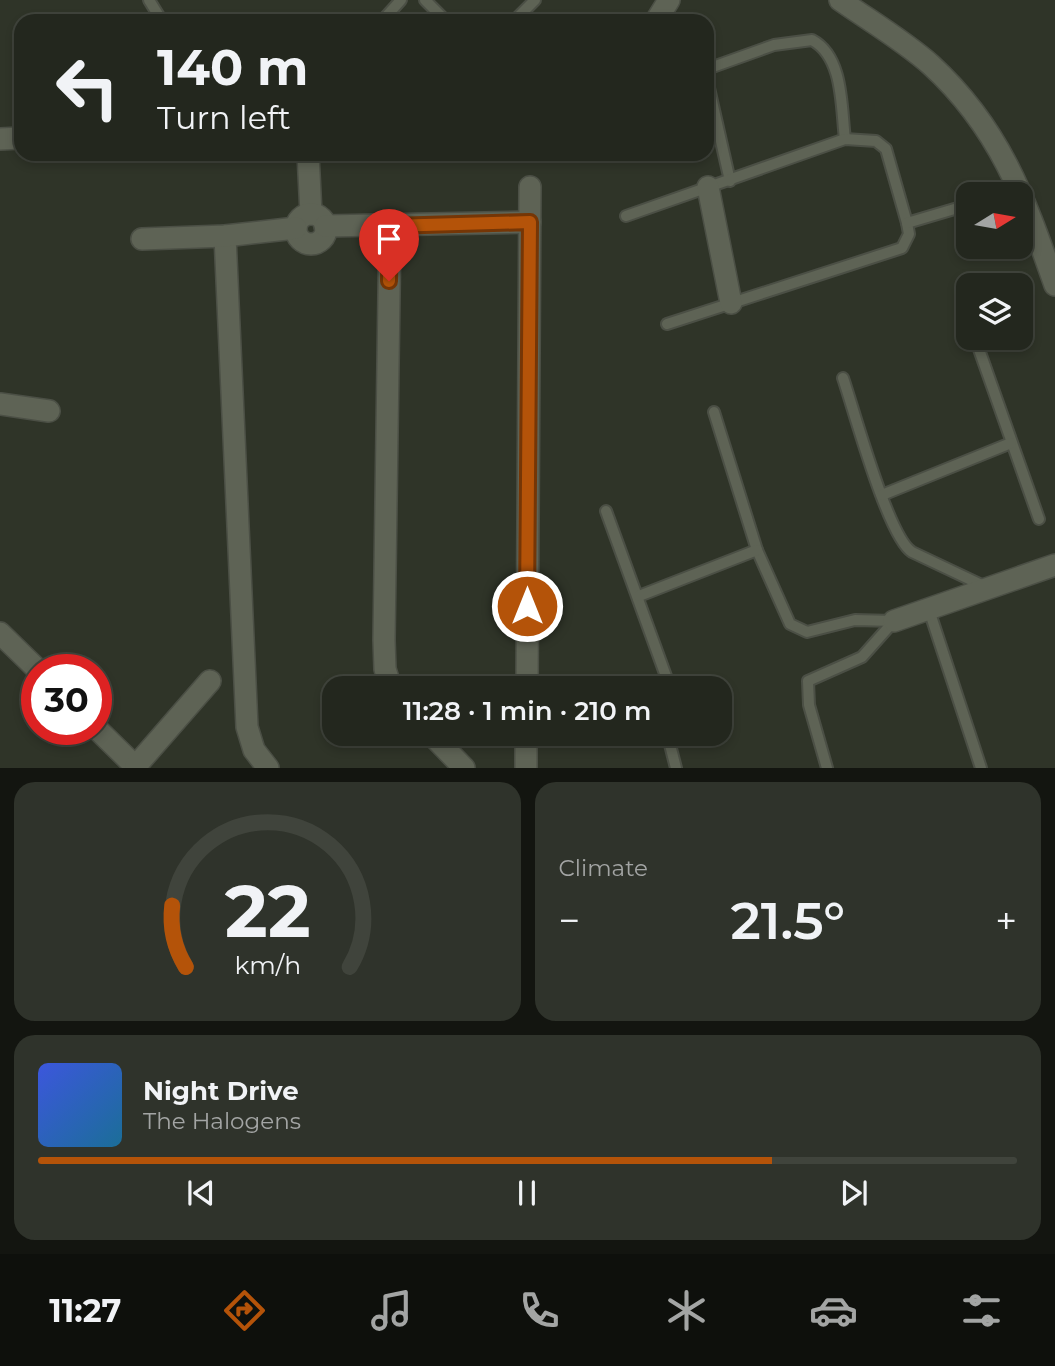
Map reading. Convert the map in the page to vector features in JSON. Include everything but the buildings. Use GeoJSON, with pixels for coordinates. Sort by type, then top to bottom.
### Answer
{"type":"FeatureCollection","features":[{"type":"Feature","properties":{"kind":"street"},"geometry":{"type":"LineString","coordinates":[[841,0],[929,64],[954,88],[993,135],[1008,182]]}},
{"type":"Feature","properties":{"kind":"street"},"geometry":{"type":"LineString","coordinates":[[308,161],[311,223]]}},
{"type":"Feature","properties":{"kind":"street"},"geometry":{"type":"LineString","coordinates":[[527,676],[530,187]]}},
{"type":"Feature","properties":{"kind":"street"},"geometry":{"type":"LineString","coordinates":[[708,187],[731,303]]}},
{"type":"Feature","properties":{"kind":"street"},"geometry":{"type":"LineString","coordinates":[[142,239],[225,236],[311,223],[390,226],[530,222]]}},
{"type":"Feature","properties":{"kind":"street"},"geometry":{"type":"LineString","coordinates":[[387,676],[384,640],[390,226]]}},
{"type":"Feature","properties":{"kind":"street"},"geometry":{"type":"LineString","coordinates":[[225,236],[247,727],[254,750],[268,768]]}},
{"type":"Feature","properties":{"kind":"street"},"geometry":{"type":"LineString","coordinates":[[1033,238],[1055,285]]}},
{"type":"Feature","properties":{"kind":"street"},"geometry":{"type":"LineString","coordinates":[[0,404],[49,411]]}},
{"type":"Feature","properties":{"kind":"street"},"geometry":{"type":"LineString","coordinates":[[894,621],[1055,565]]}},
{"type":"Feature","properties":{"kind":"street"},"geometry":{"type":"LineString","coordinates":[[0,633],[22,654]]}},
{"type":"Feature","properties":{"kind":"street"},"geometry":{"type":"LineString","coordinates":[[112,744],[136,767],[210,681]]}},
{"type":"Feature","properties":{"kind":"street"},"geometry":{"type":"LineString","coordinates":[[443,746],[464,768]]}},
{"type":"Feature","properties":{"kind":"street"},"geometry":{"type":"LineString","coordinates":[[526,746],[526,768]]}},
{"type":"Feature","properties":{"kind":"lane"},"geometry":{"type":"LineString","coordinates":[[388,14],[401,0]]}},
{"type":"Feature","properties":{"kind":"lane"},"geometry":{"type":"LineString","coordinates":[[425,0],[439,14]]}},
{"type":"Feature","properties":{"kind":"lane"},"geometry":{"type":"LineString","coordinates":[[521,14],[535,0]]}},
{"type":"Feature","properties":{"kind":"lane"},"geometry":{"type":"LineString","coordinates":[[714,66],[774,45],[812,40],[821,45],[833,64],[845,139]]}},
{"type":"Feature","properties":{"kind":"lane"},"geometry":{"type":"LineString","coordinates":[[714,110],[730,180]]}},
{"type":"Feature","properties":{"kind":"lane"},"geometry":{"type":"LineString","coordinates":[[626,216],[845,139],[876,141],[886,149],[907,223],[907,241],[893,252],[667,324]]}},
{"type":"Feature","properties":{"kind":"lane"},"geometry":{"type":"LineString","coordinates":[[907,223],[956,209]]}},
{"type":"Feature","properties":{"kind":"lane"},"geometry":{"type":"LineString","coordinates":[[979,350],[1039,519]]}},
{"type":"Feature","properties":{"kind":"lane"},"geometry":{"type":"LineString","coordinates":[[843,378],[882,495],[906,548],[989,588]]}},
{"type":"Feature","properties":{"kind":"lane"},"geometry":{"type":"LineString","coordinates":[[714,412],[757,550],[794,629],[807,632],[855,620],[894,621]]}},
{"type":"Feature","properties":{"kind":"lane"},"geometry":{"type":"LineString","coordinates":[[882,495],[1011,443]]}},
{"type":"Feature","properties":{"kind":"lane"},"geometry":{"type":"LineString","coordinates":[[606,510],[666,676]]}},
{"type":"Feature","properties":{"kind":"lane"},"geometry":{"type":"LineString","coordinates":[[639,596],[757,550]]}},
{"type":"Feature","properties":{"kind":"lane"},"geometry":{"type":"LineString","coordinates":[[929,610],[981,768]]}},
{"type":"Feature","properties":{"kind":"lane"},"geometry":{"type":"LineString","coordinates":[[827,768],[809,705],[808,681],[862,657],[894,621]]}},
{"type":"Feature","properties":{"kind":"lane"},"geometry":{"type":"LineString","coordinates":[[670,746],[676,768]]}},
{"type":"Feature","properties":{"kind":"route"},"geometry":{"type":"LineString","coordinates":[[389,281],[390,226],[530,222],[527,606]]}}]}
